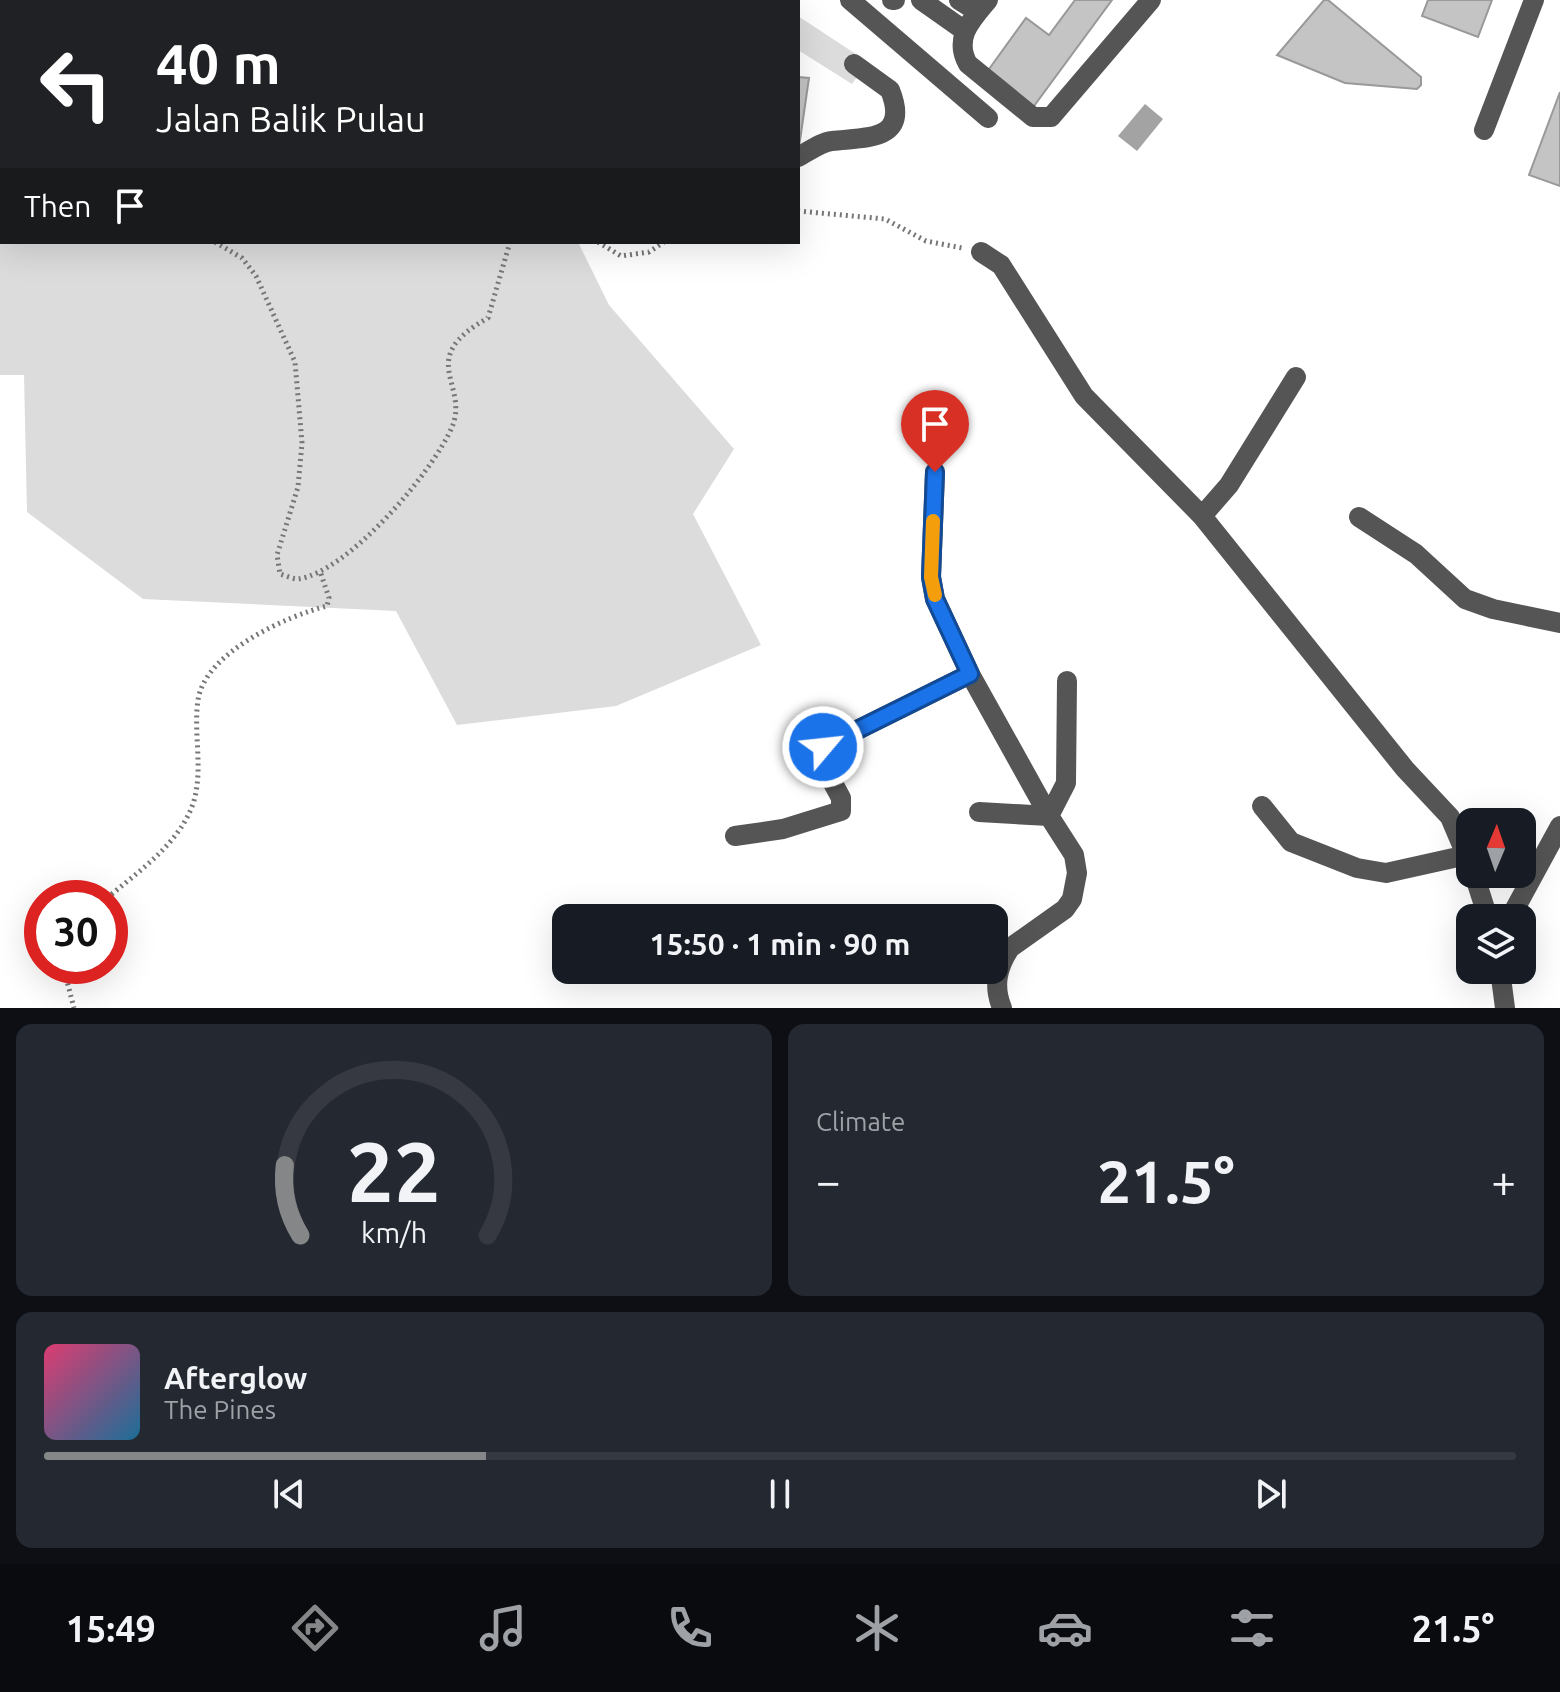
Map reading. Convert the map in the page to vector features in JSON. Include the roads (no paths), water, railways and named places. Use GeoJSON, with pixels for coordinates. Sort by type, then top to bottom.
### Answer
{"type":"FeatureCollection","features":[{"type":"Feature","properties":{"kind":"street"},"geometry":{"type":"LineString","coordinates":[[850,0],[988,118]]}},
{"type":"Feature","properties":{"kind":"street"},"geometry":{"type":"LineString","coordinates":[[921,0],[965,31]]}},
{"type":"Feature","properties":{"kind":"street"},"geometry":{"type":"LineString","coordinates":[[959,0],[983,6],[965,31],[961,46],[968,64],[1033,117],[1042,119],[1051,117],[1151,0]]}},
{"type":"Feature","properties":{"kind":"street"},"geometry":{"type":"LineString","coordinates":[[1484,130],[1534,0]]}},
{"type":"Feature","properties":{"kind":"street"},"geometry":{"type":"LineString","coordinates":[[800,156],[830,141],[870,139],[886,131],[895,109],[890,90],[854,64]]}},
{"type":"Feature","properties":{"kind":"street"},"geometry":{"type":"LineString","coordinates":[[981,252],[1001,265],[1084,396],[1202,516],[1405,769],[1450,817],[1456,831]]}},
{"type":"Feature","properties":{"kind":"street"},"geometry":{"type":"LineString","coordinates":[[1202,516],[1229,485],[1296,377]]}},
{"type":"Feature","properties":{"kind":"street"},"geometry":{"type":"LineString","coordinates":[[935,472],[931,577],[935,599],[970,674],[1074,855],[1076,887],[1065,909],[1010,948],[1005,956],[995,989],[1002,1008]]}},
{"type":"Feature","properties":{"kind":"street"},"geometry":{"type":"LineString","coordinates":[[1359,517],[1416,554],[1465,599],[1493,609],[1560,623]]}},
{"type":"Feature","properties":{"kind":"street"},"geometry":{"type":"LineString","coordinates":[[735,836],[783,829],[841,811],[841,798],[818,753],[823,747],[970,674]]}},
{"type":"Feature","properties":{"kind":"street"},"geometry":{"type":"LineString","coordinates":[[1049,816],[1066,783],[1067,681]]}},
{"type":"Feature","properties":{"kind":"street"},"geometry":{"type":"LineString","coordinates":[[1262,806],[1291,842],[1357,868],[1386,873],[1456,866]]}},
{"type":"Feature","properties":{"kind":"street"},"geometry":{"type":"LineString","coordinates":[[979,812],[1049,816]]}},
{"type":"Feature","properties":{"kind":"street"},"geometry":{"type":"LineString","coordinates":[[1518,904],[1560,826]]}},
{"type":"Feature","properties":{"kind":"street"},"geometry":{"type":"LineString","coordinates":[[1502,984],[1505,1008]]}}]}
